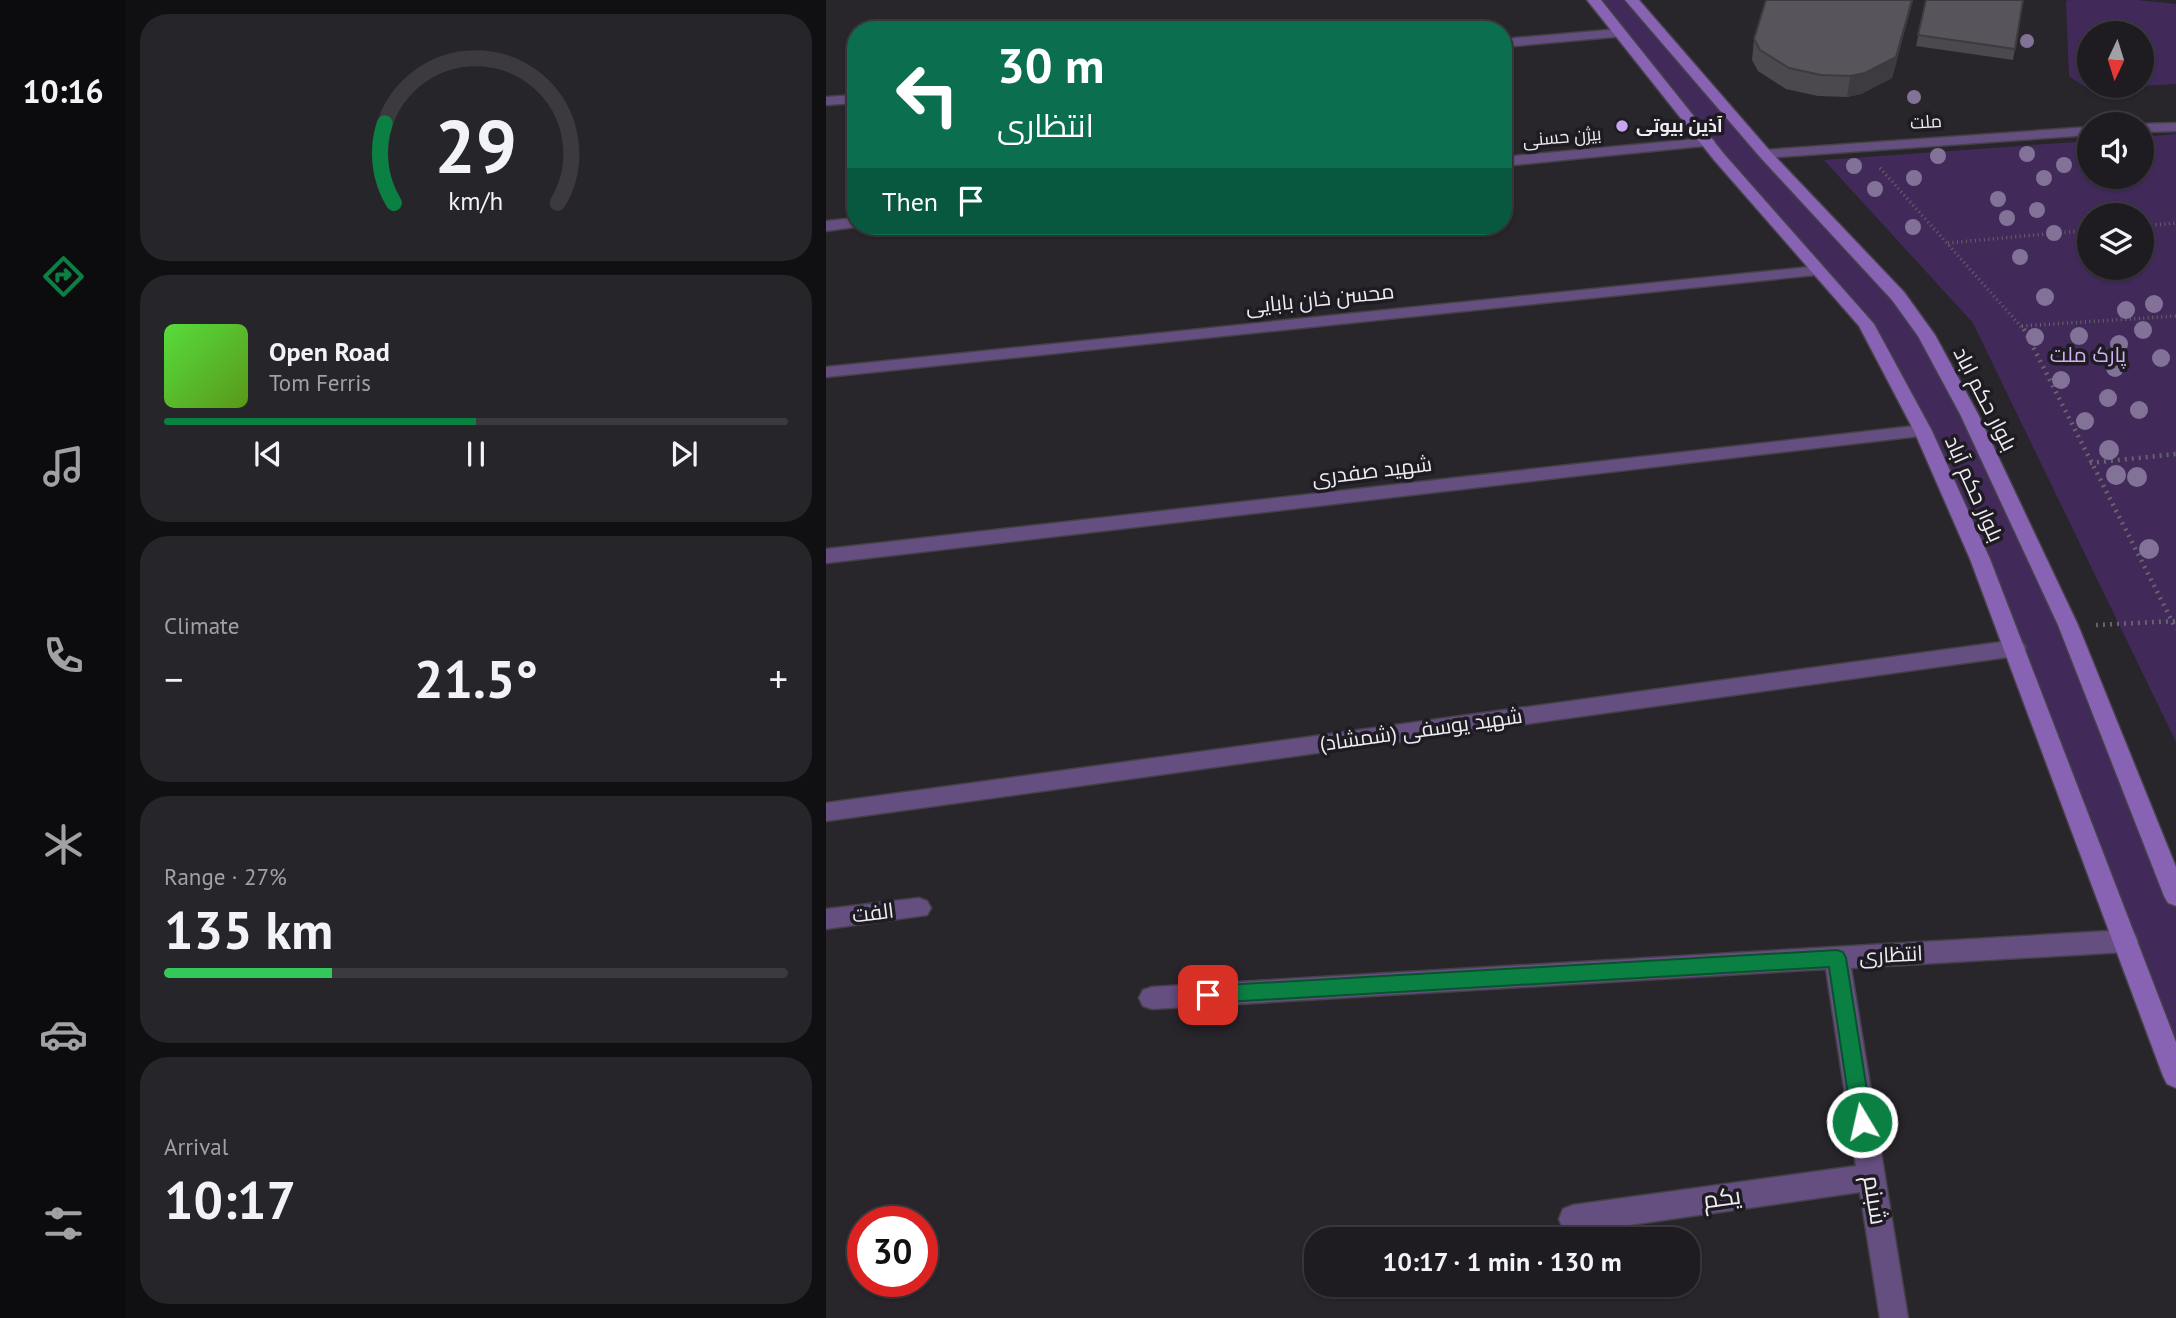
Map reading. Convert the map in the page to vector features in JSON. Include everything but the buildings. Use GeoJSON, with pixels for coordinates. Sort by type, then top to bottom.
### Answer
{"type":"FeatureCollection","features":[{"type":"Feature","properties":{"kind":"main road","name":"بلوار حکم آباد"},"geometry":{"type":"LineString","coordinates":[[1594,0],[1708,142],[1866,324],[1923,431],[1980,559],[2016,648],[2176,1076]]}},
{"type":"Feature","properties":{"kind":"main road","name":"بلوار حکم اباد"},"geometry":{"type":"LineString","coordinates":[[1632,0],[1765,154],[1898,296],[1926,335],[1969,414],[2068,625],[2176,896]]}},
{"type":"Feature","properties":{"kind":"street"},"geometry":{"type":"LineString","coordinates":[[1512,42],[1620,33]]}},
{"type":"Feature","properties":{"kind":"street"},"geometry":{"type":"LineString","coordinates":[[826,102],[847,100]]}},
{"type":"Feature","properties":{"kind":"street"},"geometry":{"type":"LineString","coordinates":[[2154,128],[2176,127]]}},
{"type":"Feature","properties":{"kind":"street","name":"ملت"},"geometry":{"type":"LineString","coordinates":[[1765,154],[2077,132]]}},
{"type":"Feature","properties":{"kind":"street","name":"بیژن حسنی"},"geometry":{"type":"LineString","coordinates":[[1512,161],[1708,142]]}},
{"type":"Feature","properties":{"kind":"street"},"geometry":{"type":"LineString","coordinates":[[826,226],[847,224]]}},
{"type":"Feature","properties":{"kind":"street","name":"محسن خان بابایی"},"geometry":{"type":"LineString","coordinates":[[826,372],[1819,271]]}},
{"type":"Feature","properties":{"kind":"street","name":"شهید صفدری"},"geometry":{"type":"LineString","coordinates":[[826,556],[1923,431]]}},
{"type":"Feature","properties":{"kind":"street","name":"شهید یوسفی (شمشاد)"},"geometry":{"type":"LineString","coordinates":[[826,812],[2016,648]]}},
{"type":"Feature","properties":{"kind":"street","name":"الفت"},"geometry":{"type":"LineString","coordinates":[[826,919],[919,908]]}},
{"type":"Feature","properties":{"kind":"street","name":"انتظاری"},"geometry":{"type":"LineString","coordinates":[[1152,998],[2126,941]]}},
{"type":"Feature","properties":{"kind":"street","name":"شبنم"},"geometry":{"type":"LineString","coordinates":[[1837,958],[1894,1318]]}},
{"type":"Feature","properties":{"kind":"street","name":"یکم"},"geometry":{"type":"LineString","coordinates":[[1573,1219],[1871,1177]]}},
{"type":"Feature","properties":{"kind":"path"},"geometry":{"type":"LineString","coordinates":[[1860,146],[2022,326],[2176,629]]}},
{"type":"Feature","properties":{"kind":"path"},"geometry":{"type":"LineString","coordinates":[[2154,225],[2176,223]]}},
{"type":"Feature","properties":{"kind":"path"},"geometry":{"type":"LineString","coordinates":[[1947,243],[2077,231]]}},
{"type":"Feature","properties":{"kind":"path"},"geometry":{"type":"LineString","coordinates":[[2022,326],[2176,316]]}},
{"type":"Feature","properties":{"kind":"path"},"geometry":{"type":"LineString","coordinates":[[2090,463],[2176,454]]}},
{"type":"Feature","properties":{"kind":"path"},"geometry":{"type":"LineString","coordinates":[[2095,625],[2174,621]]}},
{"type":"Feature","properties":{"kind":"green space"},"geometry":{"type":"Polygon","coordinates":[[[1594,0],[1632,0],[1898,296],[1969,414],[2176,896],[2176,1076],[2016,648],[1866,324],[1594,0]]]}},
{"type":"Feature","properties":{"kind":"green space"},"geometry":{"type":"Polygon","coordinates":[[[2137,0],[2176,4],[2176,84],[2154,85],[2154,21],[2077,21],[2077,82],[2069,76],[2066,1],[2137,0]]]}},
{"type":"Feature","properties":{"kind":"green space","name":"پارک ملت"},"geometry":{"type":"Polygon","coordinates":[[[2176,134],[2176,742],[1973,323],[1824,160],[2077,142],[2077,189],[2154,189],[2154,136],[2176,134]]]}},
{"type":"Feature","properties":{"kind":"place","name":"آذین بیوتی"},"geometry":{"type":"Point","coordinates":[1622,126]}},
{"type":"Feature","properties":{"kind":"route"},"geometry":{"type":"LineString","coordinates":[[1208,995],[1837,958],[1862,1122]]}}]}
